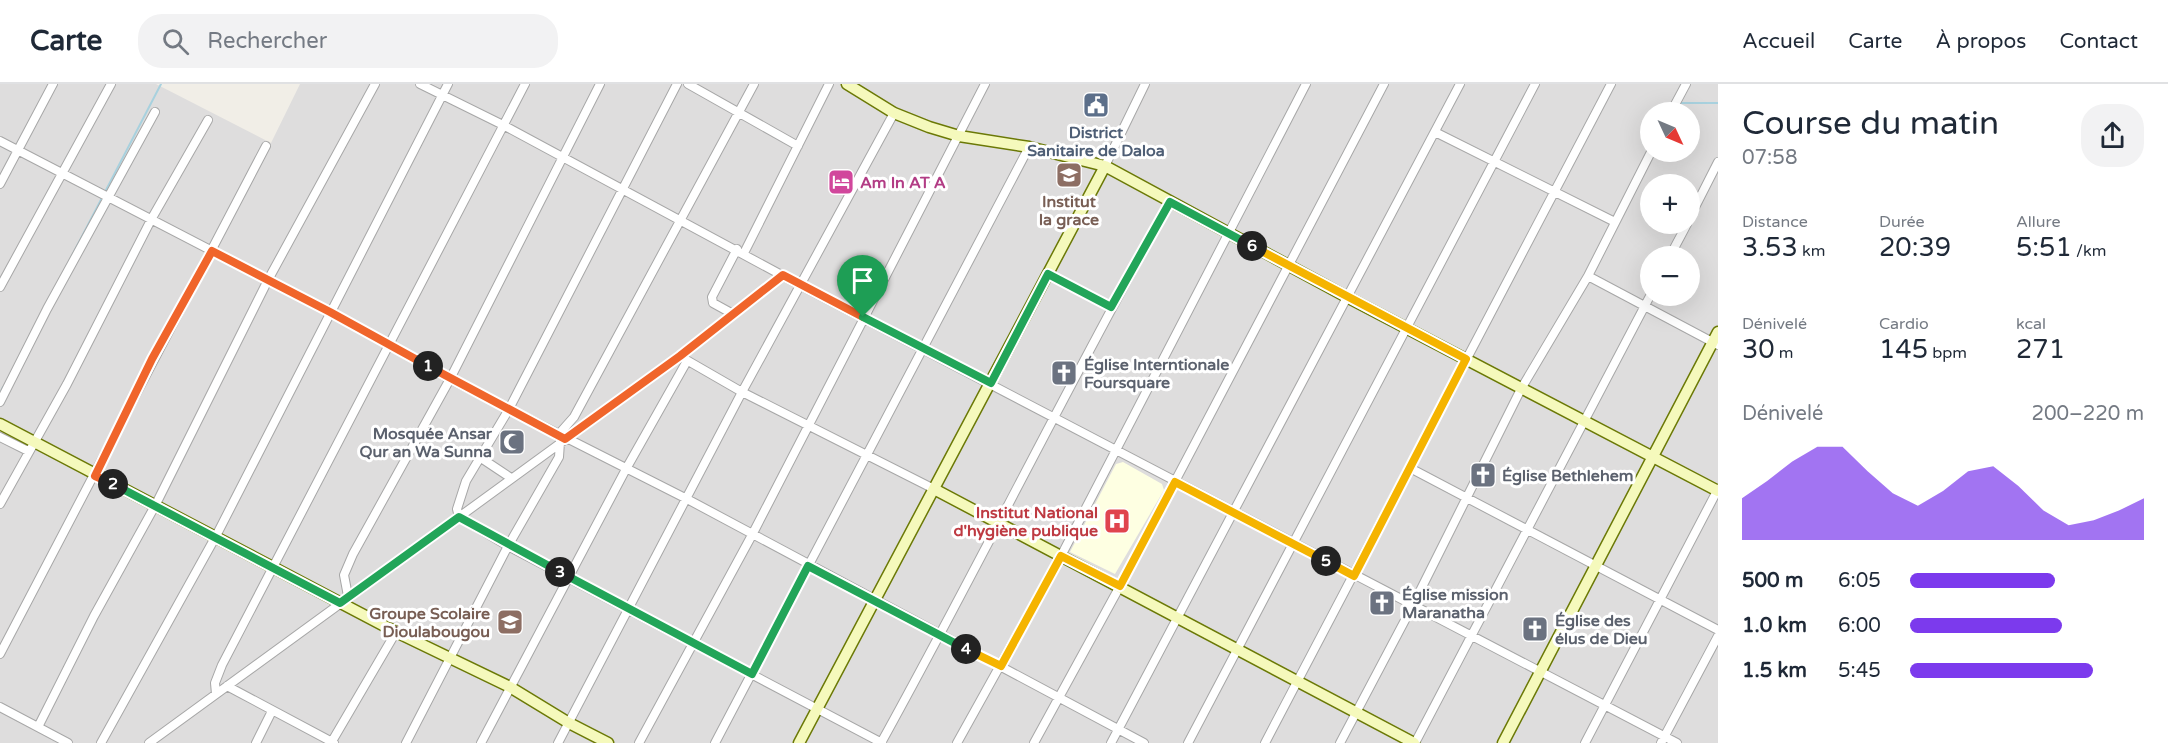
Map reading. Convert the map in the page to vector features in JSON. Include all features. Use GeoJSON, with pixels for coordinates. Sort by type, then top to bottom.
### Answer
{"type":"FeatureCollection","features":[{"type":"Feature","properties":{"kind":"street"},"geometry":{"type":"LineString","coordinates":[[0,184],[53,84]]}},
{"type":"Feature","properties":{"kind":"street"},"geometry":{"type":"LineString","coordinates":[[0,287],[111,84]]}},
{"type":"Feature","properties":{"kind":"street"},"geometry":{"type":"LineString","coordinates":[[38,727],[94,616],[156,504],[268,280],[375,84]]}},
{"type":"Feature","properties":{"kind":"street"},"geometry":{"type":"LineString","coordinates":[[420,84],[503,125],[741,251],[800,285],[1054,416],[1354,576],[1605,705],[1663,740],[1677,743]]}},
{"type":"Feature","properties":{"kind":"street"},"geometry":{"type":"LineString","coordinates":[[101,743],[216,537],[448,84]]}},
{"type":"Feature","properties":{"kind":"street"},"geometry":{"type":"LineString","coordinates":[[216,694],[218,675],[272,566],[525,84]]}},
{"type":"Feature","properties":{"kind":"street"},"geometry":{"type":"LineString","coordinates":[[344,600],[344,575],[353,554],[450,379],[600,84]]}},
{"type":"Feature","properties":{"kind":"street"},"geometry":{"type":"LineString","coordinates":[[677,84],[509,409],[459,500],[457,509],[459,517],[508,546],[881,743],[941,636],[1111,307],[1170,202]]}},
{"type":"Feature","properties":{"kind":"street"},"geometry":{"type":"LineString","coordinates":[[687,84],[798,146]]}},
{"type":"Feature","properties":{"kind":"street"},"geometry":{"type":"LineString","coordinates":[[406,743],[452,659],[508,546],[559,458],[561,439],[754,84]]}},
{"type":"Feature","properties":{"kind":"street"},"geometry":{"type":"LineString","coordinates":[[733,314],[713,303],[712,297],[741,251],[829,84]]}},
{"type":"Feature","properties":{"kind":"street"},"geometry":{"type":"LineString","coordinates":[[847,84],[894,113],[959,136],[1029,147],[1105,166],[1521,389],[1718,490],[1585,743]]}},
{"type":"Feature","properties":{"kind":"street"},"geometry":{"type":"LineString","coordinates":[[639,743],[752,535],[985,84]]}},
{"type":"Feature","properties":{"kind":"street"},"geometry":{"type":"LineString","coordinates":[[799,743],[876,602],[1105,166],[1145,84]]}},
{"type":"Feature","properties":{"kind":"street"},"geometry":{"type":"LineString","coordinates":[[957,743],[1061,556],[1306,84]]}},
{"type":"Feature","properties":{"kind":"street"},"geometry":{"type":"LineString","coordinates":[[1034,743],[1120,586],[1384,84]]}},
{"type":"Feature","properties":{"kind":"street"},"geometry":{"type":"LineString","coordinates":[[1111,743],[1460,84]]}},
{"type":"Feature","properties":{"kind":"street"},"geometry":{"type":"LineString","coordinates":[[1188,743],[1535,84]]}},
{"type":"Feature","properties":{"kind":"street"},"geometry":{"type":"LineString","coordinates":[[1265,743],[1611,84]]}},
{"type":"Feature","properties":{"kind":"street"},"geometry":{"type":"LineString","coordinates":[[1676,102],[1686,84]]}},
{"type":"Feature","properties":{"kind":"street"},"geometry":{"type":"LineString","coordinates":[[0,402],[104,196],[155,112]]}},
{"type":"Feature","properties":{"kind":"street"},"geometry":{"type":"LineString","coordinates":[[558,743],[742,392],[894,113]]}},
{"type":"Feature","properties":{"kind":"street"},"geometry":{"type":"LineString","coordinates":[[0,504],[67,384],[152,218],[208,120]]}},
{"type":"Feature","properties":{"kind":"street"},"geometry":{"type":"LineString","coordinates":[[1435,132],[1615,222]]}},
{"type":"Feature","properties":{"kind":"street"},"geometry":{"type":"LineString","coordinates":[[0,141],[389,343],[561,439],[687,499],[808,566],[1144,743]]}},
{"type":"Feature","properties":{"kind":"street"},"geometry":{"type":"LineString","coordinates":[[0,654],[95,476],[152,359],[212,251],[266,146]]}},
{"type":"Feature","properties":{"kind":"street"},"geometry":{"type":"LineString","coordinates":[[715,743],[869,455],[1029,147]]}},
{"type":"Feature","properties":{"kind":"street"},"geometry":{"type":"LineString","coordinates":[[1340,743],[1413,605],[1521,389],[1588,276],[1646,162]]}},
{"type":"Feature","properties":{"kind":"street"},"geometry":{"type":"LineString","coordinates":[[1700,197],[1718,162]]}},
{"type":"Feature","properties":{"kind":"street"},"geometry":{"type":"LineString","coordinates":[[1048,274],[1111,307]]}},
{"type":"Feature","properties":{"kind":"street"},"geometry":{"type":"LineString","coordinates":[[149,743],[459,517],[561,439],[683,358],[733,314],[783,275]]}},
{"type":"Feature","properties":{"kind":"street"},"geometry":{"type":"LineString","coordinates":[[1503,743],[1595,563],[1716,340],[1644,308],[1588,276]]}},
{"type":"Feature","properties":{"kind":"street"},"geometry":{"type":"LineString","coordinates":[[683,358],[742,392],[869,455],[1120,586],[1414,743],[1644,308]]}},
{"type":"Feature","properties":{"kind":"street"},"geometry":{"type":"LineString","coordinates":[[481,743],[683,358]]}},
{"type":"Feature","properties":{"kind":"street"},"geometry":{"type":"LineString","coordinates":[[0,424],[30,447]]}},
{"type":"Feature","properties":{"kind":"street"},"geometry":{"type":"LineString","coordinates":[[0,436],[30,447],[156,504],[272,566],[344,600],[396,632],[510,687],[569,723],[608,743]]}},
{"type":"Feature","properties":{"kind":"street"},"geometry":{"type":"LineString","coordinates":[[481,458],[511,478]]}},
{"type":"Feature","properties":{"kind":"street"},"geometry":{"type":"LineString","coordinates":[[1410,468],[1595,563],[1718,630]]}},
{"type":"Feature","properties":{"kind":"street"},"geometry":{"type":"LineString","coordinates":[[227,686],[332,742],[396,632]]}},
{"type":"Feature","properties":{"kind":"street"},"geometry":{"type":"LineString","coordinates":[[1663,740],[1718,636]]}},
{"type":"Feature","properties":{"kind":"street"},"geometry":{"type":"LineString","coordinates":[[0,707],[68,743]]}},
{"type":"Feature","properties":{"kind":"street"},"geometry":{"type":"LineString","coordinates":[[256,743],[272,711]]}},
{"type":"Feature","properties":{"kind":"shaded area"},"geometry":{"type":"Polygon","coordinates":[[[0,84],[156,84],[271,143],[300,84],[1718,84],[1718,743],[0,743],[0,84]]]}},
{"type":"Feature","properties":{"kind":"shaded area","name":"Institut National d'hygiène publique"},"geometry":{"type":"Polygon","coordinates":[[[1123,462],[1162,484],[1164,490],[1115,574],[1070,552],[1116,464],[1123,462]]]}},
{"type":"Feature","properties":{"kind":"waterway"},"geometry":{"type":"LineString","coordinates":[[64,271],[161,84]]}},
{"type":"Feature","properties":{"kind":"waterway"},"geometry":{"type":"LineString","coordinates":[[1700,103],[1718,103]]}},
{"type":"Feature","properties":{"kind":"waterway"},"geometry":{"type":"LineString","coordinates":[[0,394],[3,387]]}},
{"type":"Feature","properties":{"kind":"place","name":"District Sanitaire de Daloa"},"geometry":{"type":"Point","coordinates":[1096,105]}},
{"type":"Feature","properties":{"kind":"place","name":"Institut la grace"},"geometry":{"type":"Point","coordinates":[1069,175]}},
{"type":"Feature","properties":{"kind":"place","name":"Am In AT A"},"geometry":{"type":"Point","coordinates":[841,182]}},
{"type":"Feature","properties":{"kind":"place","name":"Église Interntionale Foursquare"},"geometry":{"type":"Point","coordinates":[1064,373]}},
{"type":"Feature","properties":{"kind":"place","name":"Mosquée Ansar Qur an Wa Sunna"},"geometry":{"type":"Point","coordinates":[512,442]}},
{"type":"Feature","properties":{"kind":"place","name":"Église Bethlehem"},"geometry":{"type":"Point","coordinates":[1483,475]}},
{"type":"Feature","properties":{"kind":"place","name":"Institut National d'hygiène publique"},"geometry":{"type":"Point","coordinates":[1117,521]}},
{"type":"Feature","properties":{"kind":"place","name":"Église mission Maranatha"},"geometry":{"type":"Point","coordinates":[1382,603]}},
{"type":"Feature","properties":{"kind":"place","name":"Groupe Scolaire Dioulabougou"},"geometry":{"type":"Point","coordinates":[510,622]}},
{"type":"Feature","properties":{"kind":"place","name":"Église des élus de Dieu"},"geometry":{"type":"Point","coordinates":[1535,629]}},
{"type":"Feature","properties":{"kind":"route"},"geometry":{"type":"LineString","coordinates":[[1170,202],[1466,359],[1354,576],[1175,482],[1120,586],[1061,556],[1001,666],[808,566],[752,674],[508,546],[459,517],[340,603],[156,504],[95,476],[152,359],[212,251],[389,343],[450,379],[565,439],[680,356],[783,275],[863,317],[991,383],[1048,274],[1111,307],[1170,202]]}}]}
